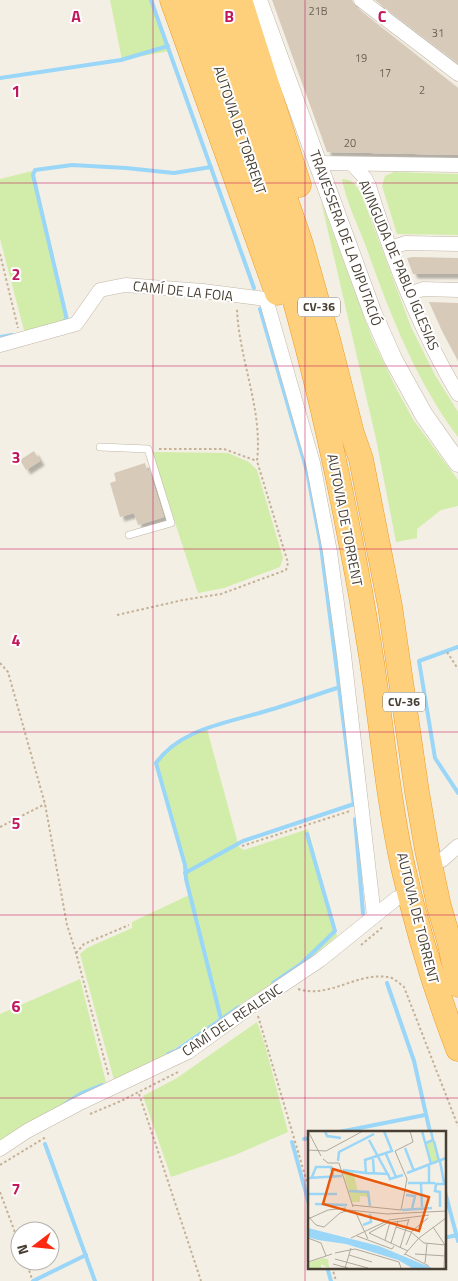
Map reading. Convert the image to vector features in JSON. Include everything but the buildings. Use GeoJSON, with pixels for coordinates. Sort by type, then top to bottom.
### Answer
{"type":"FeatureCollection","features":[{"type":"Feature","properties":{"kind":"highway"},"geometry":{"type":"LineString","coordinates":[[172,0],[333,454]]}},
{"type":"Feature","properties":{"kind":"highway","name":"AUTOVIA DE TORRENT"},"geometry":{"type":"LineString","coordinates":[[195,0],[280,252],[306,344],[333,454],[372,660],[388,777],[403,864],[423,949],[441,1005],[458,1049]]}},
{"type":"Feature","properties":{"kind":"highway","name":"AUTOVIA DE TORRENT"},"geometry":{"type":"LineString","coordinates":[[218,0],[301,244],[352,434],[361,459],[390,606],[427,850],[440,906],[454,950],[458,985]]}},
{"type":"Feature","properties":{"kind":"highway"},"geometry":{"type":"LineString","coordinates":[[240,0],[315,239],[361,430],[361,459]]}},
{"type":"Feature","properties":{"kind":"street","name":"TRAVESSERA DE LA DIPUTACIÓ"},"geometry":{"type":"LineString","coordinates":[[258,0],[373,314],[393,359],[424,415],[458,463]]}},
{"type":"Feature","properties":{"kind":"street"},"geometry":{"type":"LineString","coordinates":[[361,0],[404,28],[458,74]]}},
{"type":"Feature","properties":{"kind":"street"},"geometry":{"type":"LineString","coordinates":[[318,163],[458,165]]}},
{"type":"Feature","properties":{"kind":"street","name":"AVINGUDA DE PABLO IGLESIAS"},"geometry":{"type":"LineString","coordinates":[[352,164],[365,178],[369,186],[409,294],[431,344],[456,388]]}},
{"type":"Feature","properties":{"kind":"street"},"geometry":{"type":"LineString","coordinates":[[369,186],[372,174],[386,164]]}},
{"type":"Feature","properties":{"kind":"street"},"geometry":{"type":"LineString","coordinates":[[391,248],[405,243],[458,244]]}},
{"type":"Feature","properties":{"kind":"street","name":"CAMÍ DE LA FOIA"},"geometry":{"type":"LineString","coordinates":[[0,345],[76,324],[100,290],[125,285],[203,291],[237,297],[266,299],[313,463],[344,655],[361,808]]}},
{"type":"Feature","properties":{"kind":"street"},"geometry":{"type":"LineString","coordinates":[[409,294],[423,289],[458,290]]}},
{"type":"Feature","properties":{"kind":"street"},"geometry":{"type":"LineString","coordinates":[[361,808],[374,916]]}},
{"type":"Feature","properties":{"kind":"street"},"geometry":{"type":"LineString","coordinates":[[442,860],[458,846]]}},
{"type":"Feature","properties":{"kind":"street","name":"CAMÍ DEL REALENC"},"geometry":{"type":"LineString","coordinates":[[0,1149],[27,1131],[188,1052],[253,1004],[320,960],[397,898]]}},
{"type":"Feature","properties":{"kind":"lane"},"geometry":{"type":"LineString","coordinates":[[100,447],[148,449],[171,523],[129,534]]}},
{"type":"Feature","properties":{"kind":"path"},"geometry":{"type":"LineString","coordinates":[[0,254],[21,340]]}},
{"type":"Feature","properties":{"kind":"path"},"geometry":{"type":"LineString","coordinates":[[117,615],[182,600],[221,594],[286,570],[288,564],[257,461],[259,445],[256,420],[236,311],[237,297]]}},
{"type":"Feature","properties":{"kind":"path"},"geometry":{"type":"LineString","coordinates":[[148,449],[224,449],[257,461]]}},
{"type":"Feature","properties":{"kind":"path"},"geometry":{"type":"LineString","coordinates":[[447,652],[458,669]]}},
{"type":"Feature","properties":{"kind":"path"},"geometry":{"type":"LineString","coordinates":[[0,663],[8,672],[45,804],[67,925],[112,1089]]}},
{"type":"Feature","properties":{"kind":"path"},"geometry":{"type":"LineString","coordinates":[[0,827],[45,804]]}},
{"type":"Feature","properties":{"kind":"path"},"geometry":{"type":"LineString","coordinates":[[242,846],[361,808]]}},
{"type":"Feature","properties":{"kind":"path"},"geometry":{"type":"LineString","coordinates":[[76,953],[84,944],[129,925]]}},
{"type":"Feature","properties":{"kind":"path"},"geometry":{"type":"LineString","coordinates":[[291,980],[297,989],[307,992],[326,990],[372,977],[390,976],[404,987],[458,1126]]}},
{"type":"Feature","properties":{"kind":"path"},"geometry":{"type":"LineString","coordinates":[[253,1004],[259,1018],[308,1186]]}},
{"type":"Feature","properties":{"kind":"path"},"geometry":{"type":"LineString","coordinates":[[138,1092],[201,1281]]}},
{"type":"Feature","properties":{"kind":"path"},"geometry":{"type":"LineString","coordinates":[[0,1192],[11,1221]]}},
{"type":"Feature","properties":{"kind":"path"},"geometry":{"type":"LineString","coordinates":[[332,1268],[336,1281]]}},
{"type":"Feature","properties":{"kind":"path"},"geometry":{"type":"LineString","coordinates":[[29,1271],[32,1279]]}},
{"type":"Feature","properties":{"kind":"green space"},"geometry":{"type":"Polygon","coordinates":[[[110,0],[151,0],[169,51],[122,60],[110,0]]]}},
{"type":"Feature","properties":{"kind":"green space"},"geometry":{"type":"Polygon","coordinates":[[[32,171],[67,322],[25,334],[0,239],[0,179],[32,171]]]}},
{"type":"Feature","properties":{"kind":"green space"},"geometry":{"type":"Polygon","coordinates":[[[394,172],[458,174],[458,235],[397,234],[382,186],[385,176],[394,172]]]}},
{"type":"Feature","properties":{"kind":"green space"},"geometry":{"type":"Polygon","coordinates":[[[342,179],[353,183],[361,193],[411,327],[435,375],[458,412],[458,437],[429,392],[404,344],[352,212],[342,179]]]}},
{"type":"Feature","properties":{"kind":"green space"},"geometry":{"type":"Polygon","coordinates":[[[321,201],[372,338],[397,390],[414,421],[458,480],[458,506],[441,510],[417,529],[417,538],[396,542],[376,439],[321,201]]]}},
{"type":"Feature","properties":{"kind":"green space"},"geometry":{"type":"Polygon","coordinates":[[[152,452],[228,453],[249,462],[257,470],[283,558],[280,567],[224,588],[198,593],[152,452]]]}},
{"type":"Feature","properties":{"kind":"green space"},"geometry":{"type":"Polygon","coordinates":[[[207,729],[239,847],[244,850],[308,829],[337,936],[318,952],[165,1055],[114,1080],[80,954],[87,948],[132,928],[132,922],[189,895],[187,875],[155,760],[181,740],[207,729]]]}},
{"type":"Feature","properties":{"kind":"green space"},"geometry":{"type":"Polygon","coordinates":[[[80,979],[106,1082],[0,1141],[0,1014],[80,979]]]}},
{"type":"Feature","properties":{"kind":"green space"},"geometry":{"type":"Polygon","coordinates":[[[257,1022],[288,1132],[235,1155],[171,1177],[143,1096],[177,1078],[257,1022]]]}},
{"type":"Feature","properties":{"kind":"waterway"},"geometry":{"type":"LineString","coordinates":[[151,0],[254,288]]}},
{"type":"Feature","properties":{"kind":"waterway"},"geometry":{"type":"LineString","coordinates":[[0,78],[121,60],[168,46]]}},
{"type":"Feature","properties":{"kind":"waterway"},"geometry":{"type":"LineString","coordinates":[[64,321],[67,320],[33,175],[35,170],[72,165],[174,173],[211,167]]}},
{"type":"Feature","properties":{"kind":"waterway"},"geometry":{"type":"LineString","coordinates":[[260,309],[307,471],[321,546],[354,805]]}},
{"type":"Feature","properties":{"kind":"waterway"},"geometry":{"type":"LineString","coordinates":[[0,337],[12,335]]}},
{"type":"Feature","properties":{"kind":"waterway"},"geometry":{"type":"LineString","coordinates":[[458,647],[419,661],[435,758],[458,793]]}},
{"type":"Feature","properties":{"kind":"waterway"},"geometry":{"type":"LineString","coordinates":[[221,1019],[186,879],[185,865],[156,763],[166,751],[178,742],[206,728],[340,687]]}},
{"type":"Feature","properties":{"kind":"waterway"},"geometry":{"type":"LineString","coordinates":[[185,873],[243,841],[354,804]]}},
{"type":"Feature","properties":{"kind":"waterway"},"geometry":{"type":"LineString","coordinates":[[355,819],[363,913]]}},
{"type":"Feature","properties":{"kind":"waterway"},"geometry":{"type":"LineString","coordinates":[[273,983],[301,964],[335,931],[307,834]]}},
{"type":"Feature","properties":{"kind":"waterway"},"geometry":{"type":"LineString","coordinates":[[387,983],[414,1061],[430,1131]]}},
{"type":"Feature","properties":{"kind":"waterway"},"geometry":{"type":"LineString","coordinates":[[168,1054],[177,1050],[239,1007]]}},
{"type":"Feature","properties":{"kind":"waterway"},"geometry":{"type":"LineString","coordinates":[[65,1104],[82,1093],[102,1085]]}},
{"type":"Feature","properties":{"kind":"waterway"},"geometry":{"type":"LineString","coordinates":[[344,1131],[425,1115]]}},
{"type":"Feature","properties":{"kind":"waterway"},"geometry":{"type":"LineString","coordinates":[[304,1139],[308,1138]]}},
{"type":"Feature","properties":{"kind":"waterway"},"geometry":{"type":"LineString","coordinates":[[292,1142],[308,1200]]}},
{"type":"Feature","properties":{"kind":"waterway"},"geometry":{"type":"LineString","coordinates":[[45,1144],[95,1281]]}},
{"type":"Feature","properties":{"kind":"waterway"},"geometry":{"type":"LineString","coordinates":[[446,1196],[458,1241]]}},
{"type":"Feature","properties":{"kind":"waterway"},"geometry":{"type":"LineString","coordinates":[[446,1238],[457,1235]]}},
{"type":"Feature","properties":{"kind":"waterway"},"geometry":{"type":"LineString","coordinates":[[33,1281],[86,1255]]}},
{"type":"Feature","properties":{"kind":"waterway"},"geometry":{"type":"LineString","coordinates":[[327,1268],[331,1281]]}}]}
